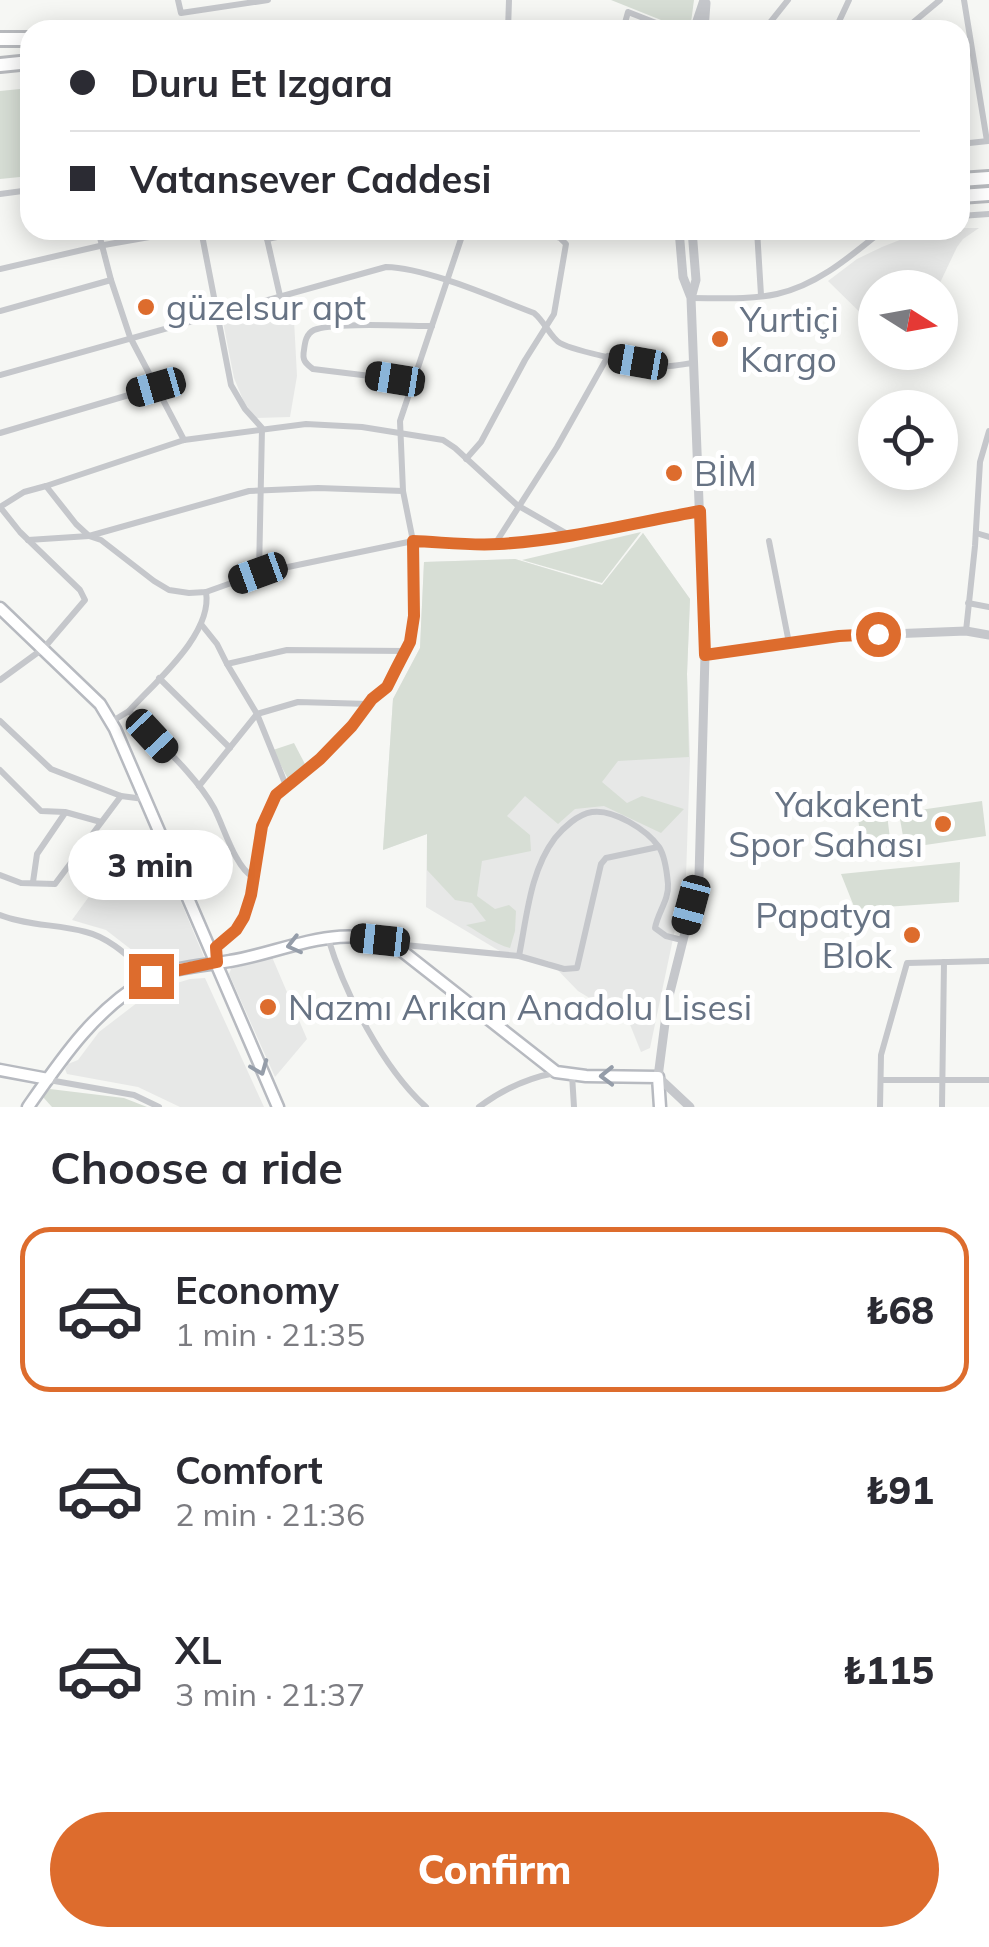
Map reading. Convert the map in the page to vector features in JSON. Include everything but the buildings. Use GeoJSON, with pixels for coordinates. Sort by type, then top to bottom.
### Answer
{"type":"FeatureCollection","features":[{"type":"Feature","properties":{"kind":"main road"},"geometry":{"type":"LineString","coordinates":[[0,608],[100,704],[146,800],[278,1107]]}},
{"type":"Feature","properties":{"kind":"main road"},"geometry":{"type":"LineString","coordinates":[[28,1107],[91,1024],[151,976],[345,937],[389,943],[556,1072],[658,1076],[660,1107]]}},
{"type":"Feature","properties":{"kind":"main road"},"geometry":{"type":"LineString","coordinates":[[0,1070],[48,1079]]}},
{"type":"Feature","properties":{"kind":"street"},"geometry":{"type":"LineString","coordinates":[[178,0],[181,13],[268,0]]}},
{"type":"Feature","properties":{"kind":"street"},"geometry":{"type":"LineString","coordinates":[[772,20],[788,0]]}},
{"type":"Feature","properties":{"kind":"street"},"geometry":{"type":"LineString","coordinates":[[916,20],[940,0]]}},
{"type":"Feature","properties":{"kind":"street"},"geometry":{"type":"LineString","coordinates":[[626,20],[628,12],[648,20]]}},
{"type":"Feature","properties":{"kind":"street"},"geometry":{"type":"LineString","coordinates":[[970,35],[988,141]]}},
{"type":"Feature","properties":{"kind":"street"},"geometry":{"type":"LineString","coordinates":[[102,240],[110,280],[130,337],[184,440]]}},
{"type":"Feature","properties":{"kind":"street"},"geometry":{"type":"LineString","coordinates":[[0,268],[128,240]]}},
{"type":"Feature","properties":{"kind":"street"},"geometry":{"type":"LineString","coordinates":[[203,240],[231,385],[262,428],[258,573]]}},
{"type":"Feature","properties":{"kind":"street"},"geometry":{"type":"LineString","coordinates":[[267,240],[280,296]]}},
{"type":"Feature","properties":{"kind":"street"},"geometry":{"type":"LineString","coordinates":[[217,962],[216,947],[236,930],[244,917],[262,826],[276,795],[320,759],[387,687],[410,642],[414,616],[413,541],[403,491],[400,422],[461,240]]}},
{"type":"Feature","properties":{"kind":"street"},"geometry":{"type":"LineString","coordinates":[[466,460],[482,442],[531,348],[554,314],[566,244],[562,240]]}},
{"type":"Feature","properties":{"kind":"street"},"geometry":{"type":"LineString","coordinates":[[680,240],[682,277],[692,298]]}},
{"type":"Feature","properties":{"kind":"street"},"geometry":{"type":"LineString","coordinates":[[690,1107],[658,1076],[668,1000],[699,878],[705,655],[693,363],[692,298],[696,280],[693,240]]}},
{"type":"Feature","properties":{"kind":"street"},"geometry":{"type":"LineString","coordinates":[[758,240],[761,296]]}},
{"type":"Feature","properties":{"kind":"street"},"geometry":{"type":"LineString","coordinates":[[692,298],[777,294],[822,275],[871,240]]}},
{"type":"Feature","properties":{"kind":"street"},"geometry":{"type":"LineString","coordinates":[[0,375],[386,267],[446,282],[534,313],[560,343],[661,366],[693,363]]}},
{"type":"Feature","properties":{"kind":"street"},"geometry":{"type":"LineString","coordinates":[[0,311],[110,280]]}},
{"type":"Feature","properties":{"kind":"street"},"geometry":{"type":"LineString","coordinates":[[412,386],[395,379],[312,370],[303,358],[307,336],[312,331],[332,328],[432,326]]}},
{"type":"Feature","properties":{"kind":"street"},"geometry":{"type":"LineString","coordinates":[[494,545],[557,447],[608,356]]}},
{"type":"Feature","properties":{"kind":"street"},"geometry":{"type":"LineString","coordinates":[[0,433],[156,387]]}},
{"type":"Feature","properties":{"kind":"street"},"geometry":{"type":"LineString","coordinates":[[0,680],[44,648],[85,600],[80,590],[0,507],[24,492],[184,440],[306,424],[443,440],[520,507],[572,536]]}},
{"type":"Feature","properties":{"kind":"street"},"geometry":{"type":"LineString","coordinates":[[966,631],[979,473],[989,432]]}},
{"type":"Feature","properties":{"kind":"street"},"geometry":{"type":"LineString","coordinates":[[979,473],[989,472]]}},
{"type":"Feature","properties":{"kind":"street"},"geometry":{"type":"LineString","coordinates":[[46,486],[89,536],[102,540],[129,564],[169,590],[189,593],[206,592],[258,573],[413,541],[494,545],[572,536],[700,511]]}},
{"type":"Feature","properties":{"kind":"street"},"geometry":{"type":"LineString","coordinates":[[28,540],[89,536],[260,490],[403,491]]}},
{"type":"Feature","properties":{"kind":"street"},"geometry":{"type":"LineString","coordinates":[[976,533],[989,537]]}},
{"type":"Feature","properties":{"kind":"street"},"geometry":{"type":"LineString","coordinates":[[769,541],[789,644]]}},
{"type":"Feature","properties":{"kind":"street"},"geometry":{"type":"LineString","coordinates":[[110,722],[129,711],[193,640],[208,602],[206,592]]}},
{"type":"Feature","properties":{"kind":"street"},"geometry":{"type":"LineString","coordinates":[[968,602],[989,607]]}},
{"type":"Feature","properties":{"kind":"street"},"geometry":{"type":"LineString","coordinates":[[200,624],[217,644],[256,714],[287,788]]}},
{"type":"Feature","properties":{"kind":"street"},"geometry":{"type":"LineString","coordinates":[[705,655],[839,636],[966,631],[989,635]]}},
{"type":"Feature","properties":{"kind":"street"},"geometry":{"type":"LineString","coordinates":[[228,664],[286,650],[405,650]]}},
{"type":"Feature","properties":{"kind":"street"},"geometry":{"type":"LineString","coordinates":[[159,678],[230,748]]}},
{"type":"Feature","properties":{"kind":"street"},"geometry":{"type":"LineString","coordinates":[[199,786],[256,714],[298,702],[369,704]]}},
{"type":"Feature","properties":{"kind":"street"},"geometry":{"type":"LineString","coordinates":[[129,711],[199,786],[246,873],[253,877]]}},
{"type":"Feature","properties":{"kind":"street"},"geometry":{"type":"LineString","coordinates":[[0,720],[51,769],[121,796],[146,800]]}},
{"type":"Feature","properties":{"kind":"street"},"geometry":{"type":"LineString","coordinates":[[0,770],[41,811],[65,812],[101,822]]}},
{"type":"Feature","properties":{"kind":"street"},"geometry":{"type":"LineString","coordinates":[[0,875],[21,882],[55,884],[121,796]]}},
{"type":"Feature","properties":{"kind":"street"},"geometry":{"type":"LineString","coordinates":[[32,882],[36,854],[65,812]]}},
{"type":"Feature","properties":{"kind":"street"},"geometry":{"type":"LineString","coordinates":[[520,956],[536,873],[554,839],[571,822],[592,812],[615,815],[634,824],[659,847],[668,888],[655,928],[682,940]]}},
{"type":"Feature","properties":{"kind":"street"},"geometry":{"type":"LineString","coordinates":[[389,943],[520,956],[564,969],[577,968],[606,858],[659,847]]}},
{"type":"Feature","properties":{"kind":"street"},"geometry":{"type":"LineString","coordinates":[[0,916],[89,932],[119,949],[151,976]]}},
{"type":"Feature","properties":{"kind":"street"},"geometry":{"type":"LineString","coordinates":[[328,938],[338,971],[388,1063],[406,1089],[426,1107]]}},
{"type":"Feature","properties":{"kind":"street"},"geometry":{"type":"LineString","coordinates":[[880,1107],[881,1055],[908,963],[989,961]]}},
{"type":"Feature","properties":{"kind":"street"},"geometry":{"type":"LineString","coordinates":[[942,1107],[944,962]]}},
{"type":"Feature","properties":{"kind":"street"},"geometry":{"type":"LineString","coordinates":[[479,1107],[532,1076],[556,1072]]}},
{"type":"Feature","properties":{"kind":"street"},"geometry":{"type":"LineString","coordinates":[[571,1105],[572,1074]]}},
{"type":"Feature","properties":{"kind":"street"},"geometry":{"type":"LineString","coordinates":[[48,1079],[134,1096],[158,1107]]}},
{"type":"Feature","properties":{"kind":"street"},"geometry":{"type":"LineString","coordinates":[[881,1080],[989,1080]]}},
{"type":"Feature","properties":{"kind":"street"},"geometry":{"type":"LineString","coordinates":[[36,1096],[45,1107]]}},
{"type":"Feature","properties":{"kind":"shaded area"},"geometry":{"type":"Polygon","coordinates":[[[611,0],[694,0],[691,20],[661,20],[611,0]]]}},
{"type":"Feature","properties":{"kind":"shaded area"},"geometry":{"type":"Polygon","coordinates":[[[20,89],[20,177],[0,179],[0,91],[20,89]]]}},
{"type":"Feature","properties":{"kind":"shaded area"},"geometry":{"type":"Polygon","coordinates":[[[900,240],[962,240],[946,270],[858,270],[858,310],[828,281],[857,259],[900,240]]]}},
{"type":"Feature","properties":{"kind":"shaded area"},"geometry":{"type":"Polygon","coordinates":[[[293,301],[297,376],[290,417],[256,418],[234,378],[223,322],[293,301]]]}},
{"type":"Feature","properties":{"kind":"shaded area"},"geometry":{"type":"Polygon","coordinates":[[[641,532],[602,583],[522,560],[641,532]]]}},
{"type":"Feature","properties":{"kind":"shaded area"},"geometry":{"type":"Polygon","coordinates":[[[643,533],[690,599],[690,758],[686,877],[650,1048],[641,1052],[629,1022],[578,991],[549,961],[508,956],[426,907],[427,834],[383,850],[393,699],[420,648],[424,562],[515,559],[602,585],[643,533]]]}},
{"type":"Feature","properties":{"kind":"shaded area"},"geometry":{"type":"Polygon","coordinates":[[[643,533],[690,599],[689,757],[618,761],[602,782],[627,803],[642,796],[684,809],[661,833],[604,806],[575,809],[558,824],[525,796],[507,816],[530,835],[531,851],[482,861],[477,896],[495,909],[509,905],[516,911],[510,948],[466,925],[486,921],[472,903],[455,900],[427,870],[427,834],[383,850],[393,699],[420,648],[424,562],[515,559],[602,585],[643,533]]]}},
{"type":"Feature","properties":{"kind":"shaded area"},"geometry":{"type":"Polygon","coordinates":[[[294,743],[306,766],[289,781],[273,750],[294,743]]]}},
{"type":"Feature","properties":{"kind":"shaded area","name":"Yakakent Spor Sahası"},"geometry":{"type":"Polygon","coordinates":[[[982,801],[986,836],[905,848],[899,813],[982,801]]]}},
{"type":"Feature","properties":{"kind":"shaded area"},"geometry":{"type":"Polygon","coordinates":[[[887,814],[891,847],[862,851],[858,818],[887,814]]]}},
{"type":"Feature","properties":{"kind":"shaded area"},"geometry":{"type":"Polygon","coordinates":[[[155,839],[206,962],[150,964],[106,930],[72,920],[109,869],[155,839]]]}},
{"type":"Feature","properties":{"kind":"shaded area"},"geometry":{"type":"Polygon","coordinates":[[[960,862],[959,902],[855,909],[841,874],[960,862]]]}},
{"type":"Feature","properties":{"kind":"shaded area","name":"Nazmı Arıkan Anadolu Lisesi"},"geometry":{"type":"Polygon","coordinates":[[[272,957],[307,1039],[275,1077],[229,974],[231,969],[272,957]]]}},
{"type":"Feature","properties":{"kind":"shaded area"},"geometry":{"type":"Polygon","coordinates":[[[205,978],[264,1107],[180,1107],[138,1087],[67,1074],[68,1064],[78,1060],[99,1032],[142,999],[164,987],[205,978]]]}},
{"type":"Feature","properties":{"kind":"shaded area"},"geometry":{"type":"Polygon","coordinates":[[[50,1089],[124,1098],[147,1107],[52,1107],[43,1097],[50,1089]]]}},
{"type":"Feature","properties":{"kind":"place","name":"güzelsur apt"},"geometry":{"type":"Point","coordinates":[146,307]}},
{"type":"Feature","properties":{"kind":"place","name":"Yurtiçi Kargo"},"geometry":{"type":"Point","coordinates":[720,339]}},
{"type":"Feature","properties":{"kind":"place","name":"BİM"},"geometry":{"type":"Point","coordinates":[674,473]}},
{"type":"Feature","properties":{"kind":"place","name":"Yakakent Spor Sahası"},"geometry":{"type":"Point","coordinates":[943,824]}},
{"type":"Feature","properties":{"kind":"place","name":"Papatya Blok"},"geometry":{"type":"Point","coordinates":[912,935]}},
{"type":"Feature","properties":{"kind":"place","name":"Nazmı Arıkan Anadolu Lisesi"},"geometry":{"type":"Point","coordinates":[268,1007]}},
{"type":"Feature","properties":{"kind":"route"},"geometry":{"type":"LineString","coordinates":[[151,976],[217,962],[216,947],[236,930],[244,917],[262,826],[276,795],[320,759],[387,687],[410,642],[414,616],[413,541],[518,543],[588,534],[700,511],[705,655],[878,634]]}}]}
